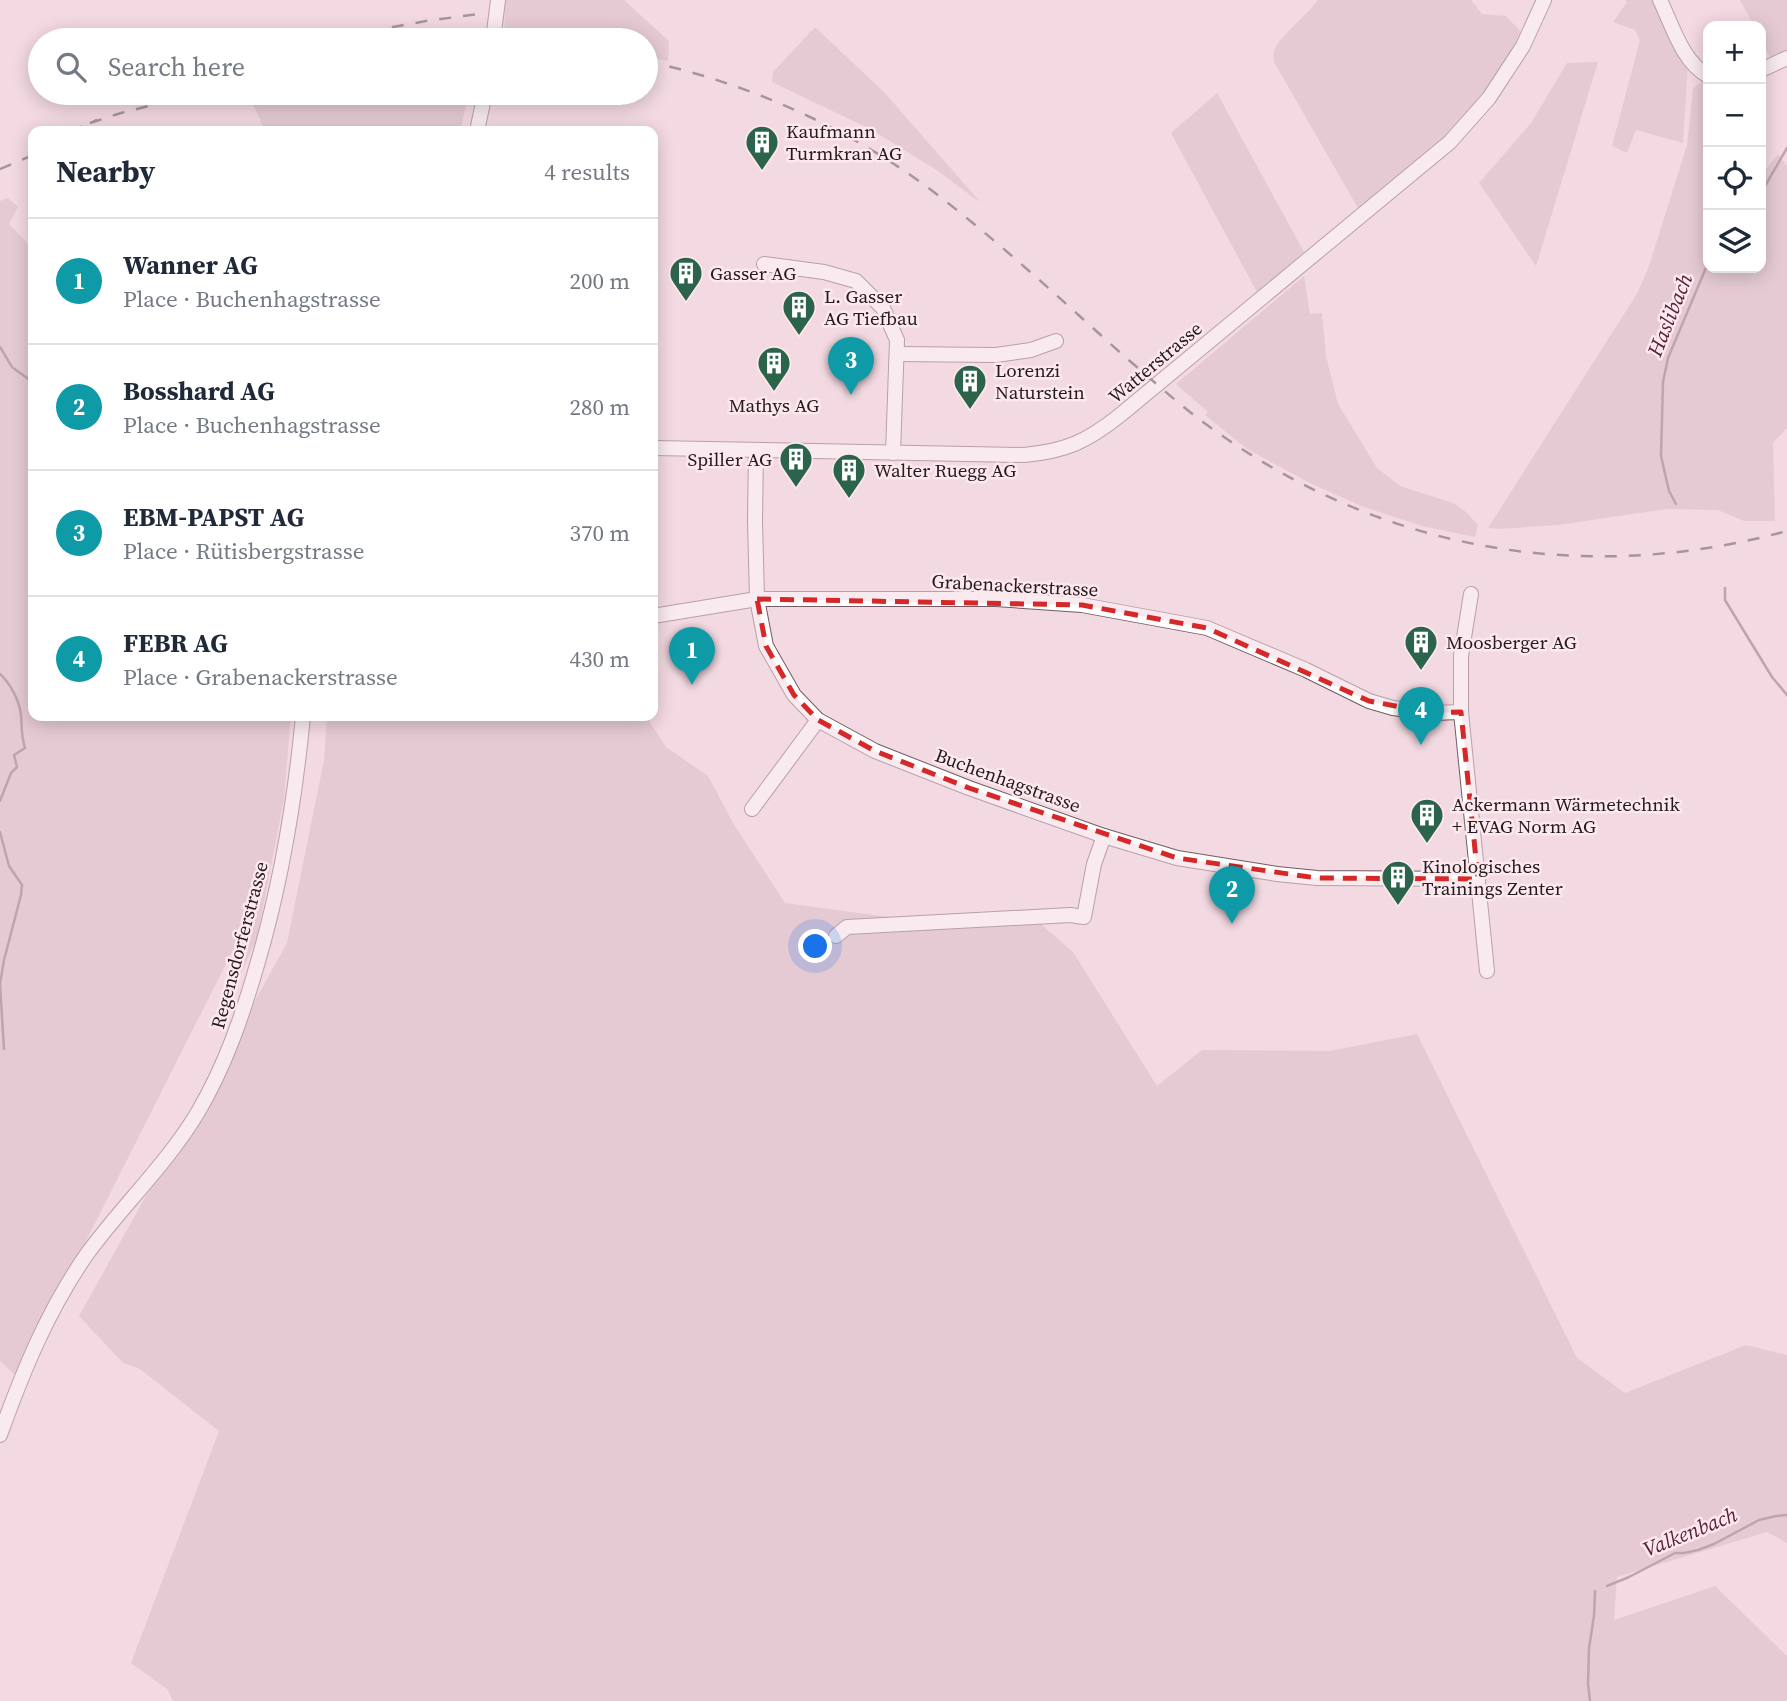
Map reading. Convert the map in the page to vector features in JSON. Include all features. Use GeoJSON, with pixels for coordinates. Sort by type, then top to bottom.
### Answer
{"type":"FeatureCollection","features":[{"type":"Feature","properties":{"kind":"street","name":"Watterstrasse"},"geometry":{"type":"LineString","coordinates":[[658,448],[999,456],[1058,451],[1087,439],[1103,429],[1450,142],[1489,98],[1523,46],[1544,0]]}},
{"type":"Feature","properties":{"kind":"street"},"geometry":{"type":"LineString","coordinates":[[1660,0],[1688,59],[1703,73]]}},
{"type":"Feature","properties":{"kind":"street"},"geometry":{"type":"LineString","coordinates":[[495,28],[498,7]]}},
{"type":"Feature","properties":{"kind":"street"},"geometry":{"type":"LineString","coordinates":[[1766,68],[1787,58]]}},
{"type":"Feature","properties":{"kind":"street"},"geometry":{"type":"LineString","coordinates":[[478,126],[482,105]]}},
{"type":"Feature","properties":{"kind":"street"},"geometry":{"type":"LineString","coordinates":[[764,264],[824,272],[856,281],[883,308],[897,340],[893,453]]}},
{"type":"Feature","properties":{"kind":"street"},"geometry":{"type":"LineString","coordinates":[[897,354],[996,355],[1031,350],[1056,341]]}},
{"type":"Feature","properties":{"kind":"street","name":"Buchenhagstrasse"},"geometry":{"type":"LineString","coordinates":[[756,450],[757,598],[766,646],[794,695],[818,720],[875,751],[969,788],[1104,836],[1177,858],[1317,878],[1478,879]]}},
{"type":"Feature","properties":{"kind":"street"},"geometry":{"type":"LineString","coordinates":[[1471,594],[1461,656],[1461,712],[1487,971]]}},
{"type":"Feature","properties":{"kind":"street","name":"Grabenackerstrasse"},"geometry":{"type":"LineString","coordinates":[[658,615],[757,598],[996,599],[1082,605],[1207,628],[1306,670],[1369,701],[1393,708],[1432,713],[1461,712]]}},
{"type":"Feature","properties":{"kind":"street"},"geometry":{"type":"LineString","coordinates":[[751,809],[818,720]]}},
{"type":"Feature","properties":{"kind":"street","name":"Regensdorferstrasse"},"geometry":{"type":"LineString","coordinates":[[0,1435],[30,1354],[49,1316],[88,1253],[196,1114],[223,1065],[261,951],[278,883],[294,799],[302,721]]}},
{"type":"Feature","properties":{"kind":"street"},"geometry":{"type":"LineString","coordinates":[[836,936],[847,927],[1070,915],[1084,917],[1094,864],[1104,836]]}},
{"type":"Feature","properties":{"kind":"highlighted area"},"geometry":{"type":"Polygon","coordinates":[[[757,599],[1082,605],[1207,628],[1369,701],[1432,713],[1461,712],[1478,879],[1317,878],[1177,858],[969,788],[875,751],[818,720],[794,695],[766,646],[757,599]]]}},
{"type":"Feature","properties":{"kind":"shaded area"},"geometry":{"type":"Polygon","coordinates":[[[505,0],[624,0],[655,28],[504,28],[505,0]]]}},
{"type":"Feature","properties":{"kind":"shaded area"},"geometry":{"type":"Polygon","coordinates":[[[1318,0],[1471,0],[1482,14],[1506,16],[1521,32],[1488,87],[1462,119],[1359,210],[1274,62],[1276,46],[1318,0]]]}},
{"type":"Feature","properties":{"kind":"shaded area"},"geometry":{"type":"Polygon","coordinates":[[[1625,0],[1656,0],[1688,65],[1683,143],[1636,130],[1627,153],[1612,146],[1640,40],[1635,30],[1613,22],[1627,2],[1625,0]]]}},
{"type":"Feature","properties":{"kind":"shaded area"},"geometry":{"type":"Polygon","coordinates":[[[1740,0],[1787,0],[1787,52],[1771,59],[1766,50],[1766,21],[1751,21],[1740,0]]]}},
{"type":"Feature","properties":{"kind":"shaded area"},"geometry":{"type":"Polygon","coordinates":[[[815,27],[884,92],[981,203],[938,171],[872,130],[772,82],[773,72],[815,27]]]}},
{"type":"Feature","properties":{"kind":"shaded area"},"geometry":{"type":"Polygon","coordinates":[[[658,31],[669,41],[668,61],[658,59],[658,31]]]}},
{"type":"Feature","properties":{"kind":"shaded area"},"geometry":{"type":"Polygon","coordinates":[[[1598,62],[1536,266],[1479,183],[1531,123],[1567,63],[1598,62]]]}},
{"type":"Feature","properties":{"kind":"shaded area"},"geometry":{"type":"Polygon","coordinates":[[[1703,82],[1703,273],[1766,273],[1766,169],[1778,154],[1787,166],[1787,428],[1773,443],[1775,521],[1744,521],[1718,510],[1667,509],[1558,525],[1488,528],[1638,292],[1649,266],[1687,145],[1693,88],[1703,82]]]}},
{"type":"Feature","properties":{"kind":"shaded area"},"geometry":{"type":"Polygon","coordinates":[[[1217,93],[1304,252],[1257,292],[1171,133],[1217,93]]]}},
{"type":"Feature","properties":{"kind":"shaded area"},"geometry":{"type":"Polygon","coordinates":[[[253,105],[466,105],[461,126],[263,126],[253,105]]]}},
{"type":"Feature","properties":{"kind":"shaded area"},"geometry":{"type":"Polygon","coordinates":[[[8,198],[18,207],[9,224],[28,244],[28,721],[291,721],[284,799],[257,938],[239,978],[233,950],[81,1251],[15,1375],[0,1361],[0,201],[8,198]]]}},
{"type":"Feature","properties":{"kind":"shaded area"},"geometry":{"type":"Polygon","coordinates":[[[1304,276],[1310,314],[1322,313],[1326,356],[1338,404],[1377,468],[1400,486],[1453,503],[1465,511],[1478,525],[1475,537],[1422,526],[1361,506],[1310,483],[1247,449],[1205,415],[1208,412],[1176,384],[1304,276]]]}},
{"type":"Feature","properties":{"kind":"shaded area"},"geometry":{"type":"Polygon","coordinates":[[[327,721],[649,721],[666,747],[708,776],[733,823],[785,903],[904,919],[1029,914],[1073,952],[1157,1086],[1202,1050],[1330,1051],[1417,1034],[1577,1358],[1625,1393],[1746,1345],[1787,1355],[1787,1543],[1767,1532],[1617,1577],[1614,1620],[1715,1586],[1787,1656],[1787,1701],[173,1701],[167,1689],[131,1663],[219,1431],[140,1369],[123,1363],[79,1316],[287,943],[324,760],[327,721]]]}},
{"type":"Feature","properties":{"kind":"waterway","name":"Haslibach"},"geometry":{"type":"LineString","coordinates":[[1766,184],[1787,148]]}},
{"type":"Feature","properties":{"kind":"waterway","name":"Haslibach"},"geometry":{"type":"LineString","coordinates":[[1676,504],[1669,491],[1661,456],[1663,382],[1668,358],[1704,273]]}},
{"type":"Feature","properties":{"kind":"waterway"},"geometry":{"type":"LineString","coordinates":[[0,347],[12,367],[28,379]]}},
{"type":"Feature","properties":{"kind":"waterway","name":"Haslibach"},"geometry":{"type":"LineString","coordinates":[[1725,588],[1725,600],[1772,677],[1787,695]]}},
{"type":"Feature","properties":{"kind":"waterway"},"geometry":{"type":"LineString","coordinates":[[0,674],[11,687],[18,703],[25,748],[14,755],[17,767],[11,773],[0,801]]}},
{"type":"Feature","properties":{"kind":"waterway"},"geometry":{"type":"LineString","coordinates":[[0,832],[9,866],[22,885],[0,984],[4,1049]]}},
{"type":"Feature","properties":{"kind":"waterway","name":"Valkenbach"},"geometry":{"type":"LineString","coordinates":[[1607,1586],[1675,1553],[1698,1550],[1759,1520],[1787,1515]]}},
{"type":"Feature","properties":{"kind":"waterway","name":"Valkenbach"},"geometry":{"type":"LineString","coordinates":[[1590,1701],[1589,1648],[1595,1591]]}},
{"type":"Feature","properties":{"kind":"railway"},"geometry":{"type":"LineString","coordinates":[[387,28],[478,14]]}},
{"type":"Feature","properties":{"kind":"railway"},"geometry":{"type":"LineString","coordinates":[[658,64],[727,83],[767,98],[843,134],[879,155],[971,221],[1203,422],[1269,466],[1338,501],[1409,528],[1482,546],[1557,555],[1633,556],[1710,548],[1787,531]]}},
{"type":"Feature","properties":{"kind":"railway"},"geometry":{"type":"LineString","coordinates":[[90,123],[153,105]]}},
{"type":"Feature","properties":{"kind":"railway"},"geometry":{"type":"LineString","coordinates":[[83,126],[97,120]]}},
{"type":"Feature","properties":{"kind":"railway"},"geometry":{"type":"LineString","coordinates":[[0,169],[28,157]]}},
{"type":"Feature","properties":{"kind":"place","name":"Kaufmann Turmkran AG"},"geometry":{"type":"Point","coordinates":[762,172]}},
{"type":"Feature","properties":{"kind":"place","name":"Gasser AG"},"geometry":{"type":"Point","coordinates":[686,303]}},
{"type":"Feature","properties":{"kind":"place","name":"L. Gasser AG Tiefbau"},"geometry":{"type":"Point","coordinates":[799,337]}},
{"type":"Feature","properties":{"kind":"place","name":"Mathys AG"},"geometry":{"type":"Point","coordinates":[774,393]}},
{"type":"Feature","properties":{"kind":"place","name":"EBM-PAPST AG"},"geometry":{"type":"Point","coordinates":[851,395]}},
{"type":"Feature","properties":{"kind":"place","name":"Lorenzi Naturstein"},"geometry":{"type":"Point","coordinates":[970,411]}},
{"type":"Feature","properties":{"kind":"place","name":"Spiller AG"},"geometry":{"type":"Point","coordinates":[796,489]}},
{"type":"Feature","properties":{"kind":"place","name":"Walter Ruegg AG"},"geometry":{"type":"Point","coordinates":[849,500]}},
{"type":"Feature","properties":{"kind":"place","name":"Moosberger AG"},"geometry":{"type":"Point","coordinates":[1421,672]}},
{"type":"Feature","properties":{"kind":"place","name":"Wanner AG"},"geometry":{"type":"Point","coordinates":[692,685]}},
{"type":"Feature","properties":{"kind":"place","name":"FEBR AG"},"geometry":{"type":"Point","coordinates":[1421,745]}},
{"type":"Feature","properties":{"kind":"place","name":"Ackermann Wärmetechnik + EVAG Norm AG"},"geometry":{"type":"Point","coordinates":[1427,845]}},
{"type":"Feature","properties":{"kind":"place","name":"Kinologisches Trainings Zenter"},"geometry":{"type":"Point","coordinates":[1398,907]}},
{"type":"Feature","properties":{"kind":"place","name":"Bosshard AG"},"geometry":{"type":"Point","coordinates":[1232,924]}}]}
